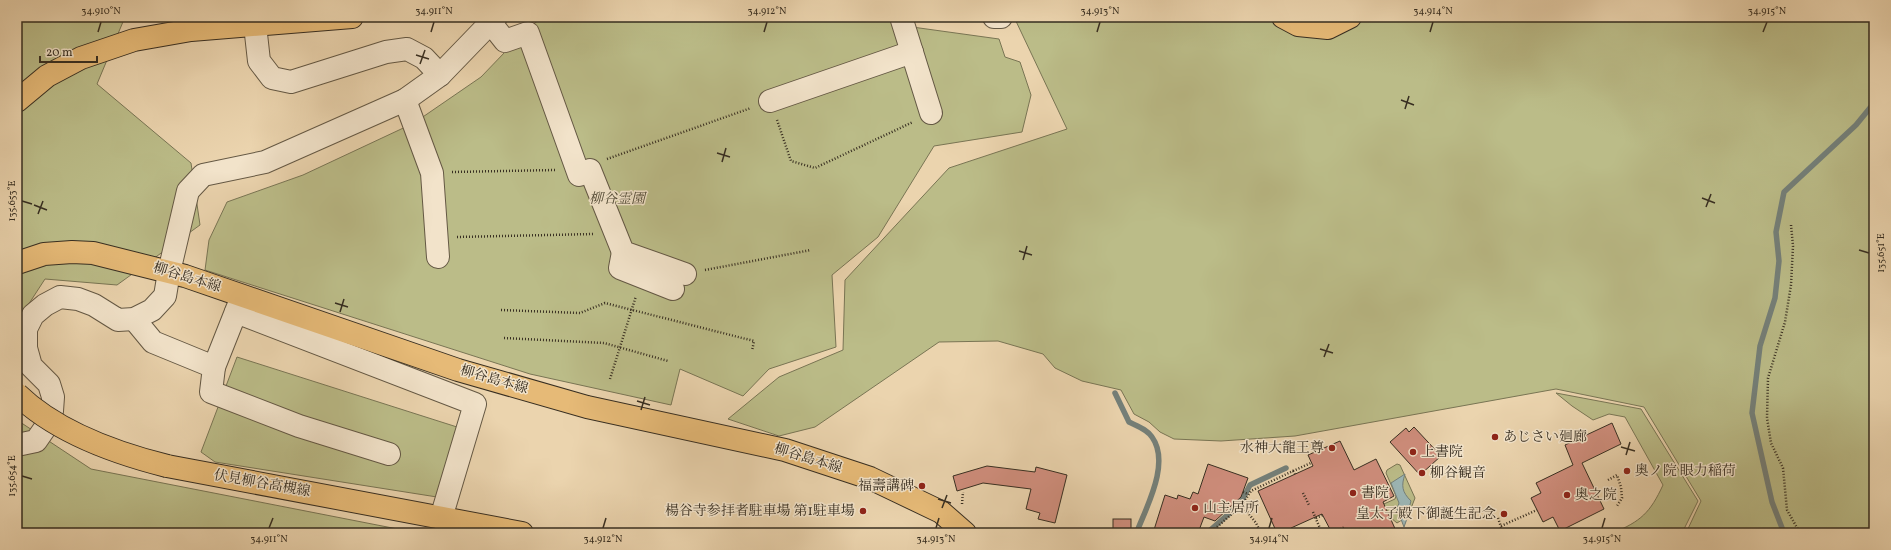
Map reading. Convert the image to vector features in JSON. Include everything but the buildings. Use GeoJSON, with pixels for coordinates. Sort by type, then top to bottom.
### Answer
{"type":"FeatureCollection","features":[{"type":"Feature","properties":{"kind":"main road"},"geometry":{"type":"LineString","coordinates":[[17,101],[47,76],[80,58],[134,40],[191,30],[352,17]]}},
{"type":"Feature","properties":{"kind":"main road"},"geometry":{"type":"LineString","coordinates":[[1283,17],[1298,25],[1328,28],[1350,17]]}},
{"type":"Feature","properties":{"kind":"main road","name":"柳谷島本線"},"geometry":{"type":"LineString","coordinates":[[17,263],[44,254],[72,252],[93,253],[169,272],[239,304],[458,370],[564,400],[792,452],[878,482],[941,512],[965,533]]}},
{"type":"Feature","properties":{"kind":"main road","name":"伏見柳谷高槻線"},"geometry":{"type":"LineString","coordinates":[[17,394],[27,404],[58,425],[99,444],[167,466],[522,533]]}},
{"type":"Feature","properties":{"kind":"street"},"geometry":{"type":"LineString","coordinates":[[901,17],[931,113]]}},
{"type":"Feature","properties":{"kind":"street"},"geometry":{"type":"LineString","coordinates":[[994,17],[1001,17]]}},
{"type":"Feature","properties":{"kind":"street"},"geometry":{"type":"LineString","coordinates":[[17,446],[36,440],[45,428],[52,411],[53,397],[49,384],[31,366],[26,348],[26,329],[33,315],[45,305],[60,297],[78,299],[94,305],[118,320],[134,319],[152,310],[165,296],[169,272],[188,191],[203,175],[265,162],[405,100],[440,75],[493,20],[505,41],[528,33],[576,169],[579,175],[590,170],[619,243],[620,268],[642,277],[679,281]]}},
{"type":"Feature","properties":{"kind":"street"},"geometry":{"type":"LineString","coordinates":[[255,25],[259,61],[272,78],[291,82],[386,52],[407,49],[424,58],[440,75]]}},
{"type":"Feature","properties":{"kind":"street"},"geometry":{"type":"LineString","coordinates":[[770,101],[912,52]]}},
{"type":"Feature","properties":{"kind":"street"},"geometry":{"type":"LineString","coordinates":[[405,100],[432,173],[438,248]]}},
{"type":"Feature","properties":{"kind":"street"},"geometry":{"type":"LineString","coordinates":[[619,243],[679,281]]}},
{"type":"Feature","properties":{"kind":"street"},"geometry":{"type":"LineString","coordinates":[[389,454],[299,426],[211,392],[214,367],[239,304],[475,404],[441,518]]}},
{"type":"Feature","properties":{"kind":"street"},"geometry":{"type":"LineString","coordinates":[[134,319],[153,342],[214,367]]}},
{"type":"Feature","properties":{"kind":"path"},"geometry":{"type":"LineString","coordinates":[[606,159],[770,101],[791,162],[816,168],[931,113]]}},
{"type":"Feature","properties":{"kind":"path"},"geometry":{"type":"LineString","coordinates":[[432,173],[576,169]]}},
{"type":"Feature","properties":{"kind":"path"},"geometry":{"type":"LineString","coordinates":[[1791,225],[1793,246],[1791,285],[1785,322],[1768,378],[1767,418],[1771,443],[1782,468],[1787,510],[1800,533]]}},
{"type":"Feature","properties":{"kind":"path"},"geometry":{"type":"LineString","coordinates":[[438,248],[619,243]]}},
{"type":"Feature","properties":{"kind":"path"},"geometry":{"type":"LineString","coordinates":[[679,281],[811,250]]}},
{"type":"Feature","properties":{"kind":"path"},"geometry":{"type":"LineString","coordinates":[[610,379],[642,277]]}},
{"type":"Feature","properties":{"kind":"path"},"geometry":{"type":"LineString","coordinates":[[501,310],[580,313],[605,302],[632,311],[754,341],[752,351]]}},
{"type":"Feature","properties":{"kind":"path"},"geometry":{"type":"LineString","coordinates":[[504,338],[604,343],[668,361]]}},
{"type":"Feature","properties":{"kind":"path"},"geometry":{"type":"LineString","coordinates":[[1216,528],[1242,505],[1248,494],[1294,472],[1311,462]]}},
{"type":"Feature","properties":{"kind":"path"},"geometry":{"type":"LineString","coordinates":[[1608,480],[1617,475],[1621,487],[1622,498],[1617,506]]}},
{"type":"Feature","properties":{"kind":"path"},"geometry":{"type":"LineString","coordinates":[[963,492],[964,500]]}},
{"type":"Feature","properties":{"kind":"path"},"geometry":{"type":"LineString","coordinates":[[1243,492],[1248,494]]}},
{"type":"Feature","properties":{"kind":"path"},"geometry":{"type":"LineString","coordinates":[[1303,493],[1309,505]]}},
{"type":"Feature","properties":{"kind":"path"},"geometry":{"type":"LineString","coordinates":[[1242,505],[1256,523],[1261,533]]}},
{"type":"Feature","properties":{"kind":"path"},"geometry":{"type":"LineString","coordinates":[[1501,526],[1537,510]]}},
{"type":"Feature","properties":{"kind":"path"},"geometry":{"type":"LineString","coordinates":[[1313,512],[1322,533]]}},
{"type":"Feature","properties":{"kind":"path"},"geometry":{"type":"LineString","coordinates":[[1316,518],[1322,515]]}},
{"type":"Feature","properties":{"kind":"path"},"geometry":{"type":"LineString","coordinates":[[1498,518],[1503,533]]}},
{"type":"Feature","properties":{"kind":"path"},"geometry":{"type":"LineString","coordinates":[[1332,533],[1345,527]]}},
{"type":"Feature","properties":{"kind":"path"},"geometry":{"type":"LineString","coordinates":[[1569,529],[1572,533]]}},
{"type":"Feature","properties":{"kind":"path"},"geometry":{"type":"LineString","coordinates":[[1437,533],[1440,531],[1441,533]]}},
{"type":"Feature","properties":{"kind":"green space"},"geometry":{"type":"Polygon","coordinates":[[[17,17],[125,17],[97,84],[191,163],[200,225],[117,285],[45,279],[17,322],[17,17]]]}},
{"type":"Feature","properties":{"kind":"green space","name":"柳谷霊園"},"geometry":{"type":"Polygon","coordinates":[[[544,17],[882,17],[905,26],[999,39],[1005,57],[1020,62],[1031,95],[1022,132],[934,146],[878,237],[832,275],[836,347],[769,369],[743,396],[680,369],[671,405],[530,374],[205,270],[209,240],[227,202],[303,175],[414,123],[481,77],[530,26],[544,17]]]}},
{"type":"Feature","properties":{"kind":"green space"},"geometry":{"type":"Polygon","coordinates":[[[1014,17],[1874,17],[1874,533],[1686,533],[1701,501],[1644,407],[1556,389],[1295,436],[1221,441],[1174,439],[1160,432],[1149,422],[1134,414],[1121,390],[1082,381],[1055,368],[1043,354],[998,341],[939,342],[815,427],[779,436],[728,419],[779,377],[843,350],[845,280],[949,168],[1067,129],[1014,17]]]}},
{"type":"Feature","properties":{"kind":"green space"},"geometry":{"type":"Polygon","coordinates":[[[237,357],[457,427],[437,497],[215,462],[201,452],[237,357]]]}},
{"type":"Feature","properties":{"kind":"green space"},"geometry":{"type":"Polygon","coordinates":[[[1556,393],[1641,409],[1698,501],[1682,533],[1613,533],[1638,520],[1644,515],[1654,503],[1663,485],[1625,417],[1609,414],[1593,420],[1556,393]]]}},
{"type":"Feature","properties":{"kind":"green space"},"geometry":{"type":"Polygon","coordinates":[[[17,420],[91,469],[418,533],[17,533],[17,420]]]}},
{"type":"Feature","properties":{"kind":"green space"},"geometry":{"type":"Polygon","coordinates":[[[1397,464],[1400,465],[1415,498],[1408,516],[1397,523],[1391,518],[1382,522],[1375,508],[1395,499],[1396,496],[1386,473],[1387,470],[1397,464]]]}},
{"type":"Feature","properties":{"kind":"water"},"geometry":{"type":"Polygon","coordinates":[[[1405,474],[1403,489],[1411,501],[1404,527],[1397,509],[1399,503],[1391,483],[1405,474]]]}},
{"type":"Feature","properties":{"kind":"waterway"},"geometry":{"type":"LineString","coordinates":[[1784,533],[1772,502],[1752,413],[1760,346],[1775,298],[1779,261],[1776,232],[1784,192],[1856,125],[1874,103]]}},
{"type":"Feature","properties":{"kind":"waterway"},"geometry":{"type":"LineString","coordinates":[[1115,393],[1129,422],[1142,428],[1152,437],[1157,447],[1159,458],[1156,483],[1138,529]]}},
{"type":"Feature","properties":{"kind":"waterway"},"geometry":{"type":"LineString","coordinates":[[1207,533],[1240,504],[1250,485],[1286,468]]}},
{"type":"Feature","properties":{"kind":"place","name":"あじさい廻廊"},"geometry":{"type":"Point","coordinates":[1495,437]}},
{"type":"Feature","properties":{"kind":"place","name":"水神大龍王尊"},"geometry":{"type":"Point","coordinates":[1332,448]}},
{"type":"Feature","properties":{"kind":"place","name":"上書院"},"geometry":{"type":"Point","coordinates":[1413,452]}},
{"type":"Feature","properties":{"kind":"place","name":"奥ノ院 眼力稲荷"},"geometry":{"type":"Point","coordinates":[1627,471]}},
{"type":"Feature","properties":{"kind":"place","name":"柳谷観音"},"geometry":{"type":"Point","coordinates":[1422,473]}},
{"type":"Feature","properties":{"kind":"place","name":"福壽講碑"},"geometry":{"type":"Point","coordinates":[922,486]}},
{"type":"Feature","properties":{"kind":"place","name":"書院"},"geometry":{"type":"Point","coordinates":[1353,493]}},
{"type":"Feature","properties":{"kind":"place","name":"奥之院"},"geometry":{"type":"Point","coordinates":[1567,495]}},
{"type":"Feature","properties":{"kind":"place","name":"山主居所"},"geometry":{"type":"Point","coordinates":[1195,508]}},
{"type":"Feature","properties":{"kind":"place","name":"楊谷寺参拝者駐車場 第1駐車場"},"geometry":{"type":"Point","coordinates":[863,511]}},
{"type":"Feature","properties":{"kind":"place","name":"皇太子殿下御誕生記念"},"geometry":{"type":"Point","coordinates":[1504,514]}}]}
